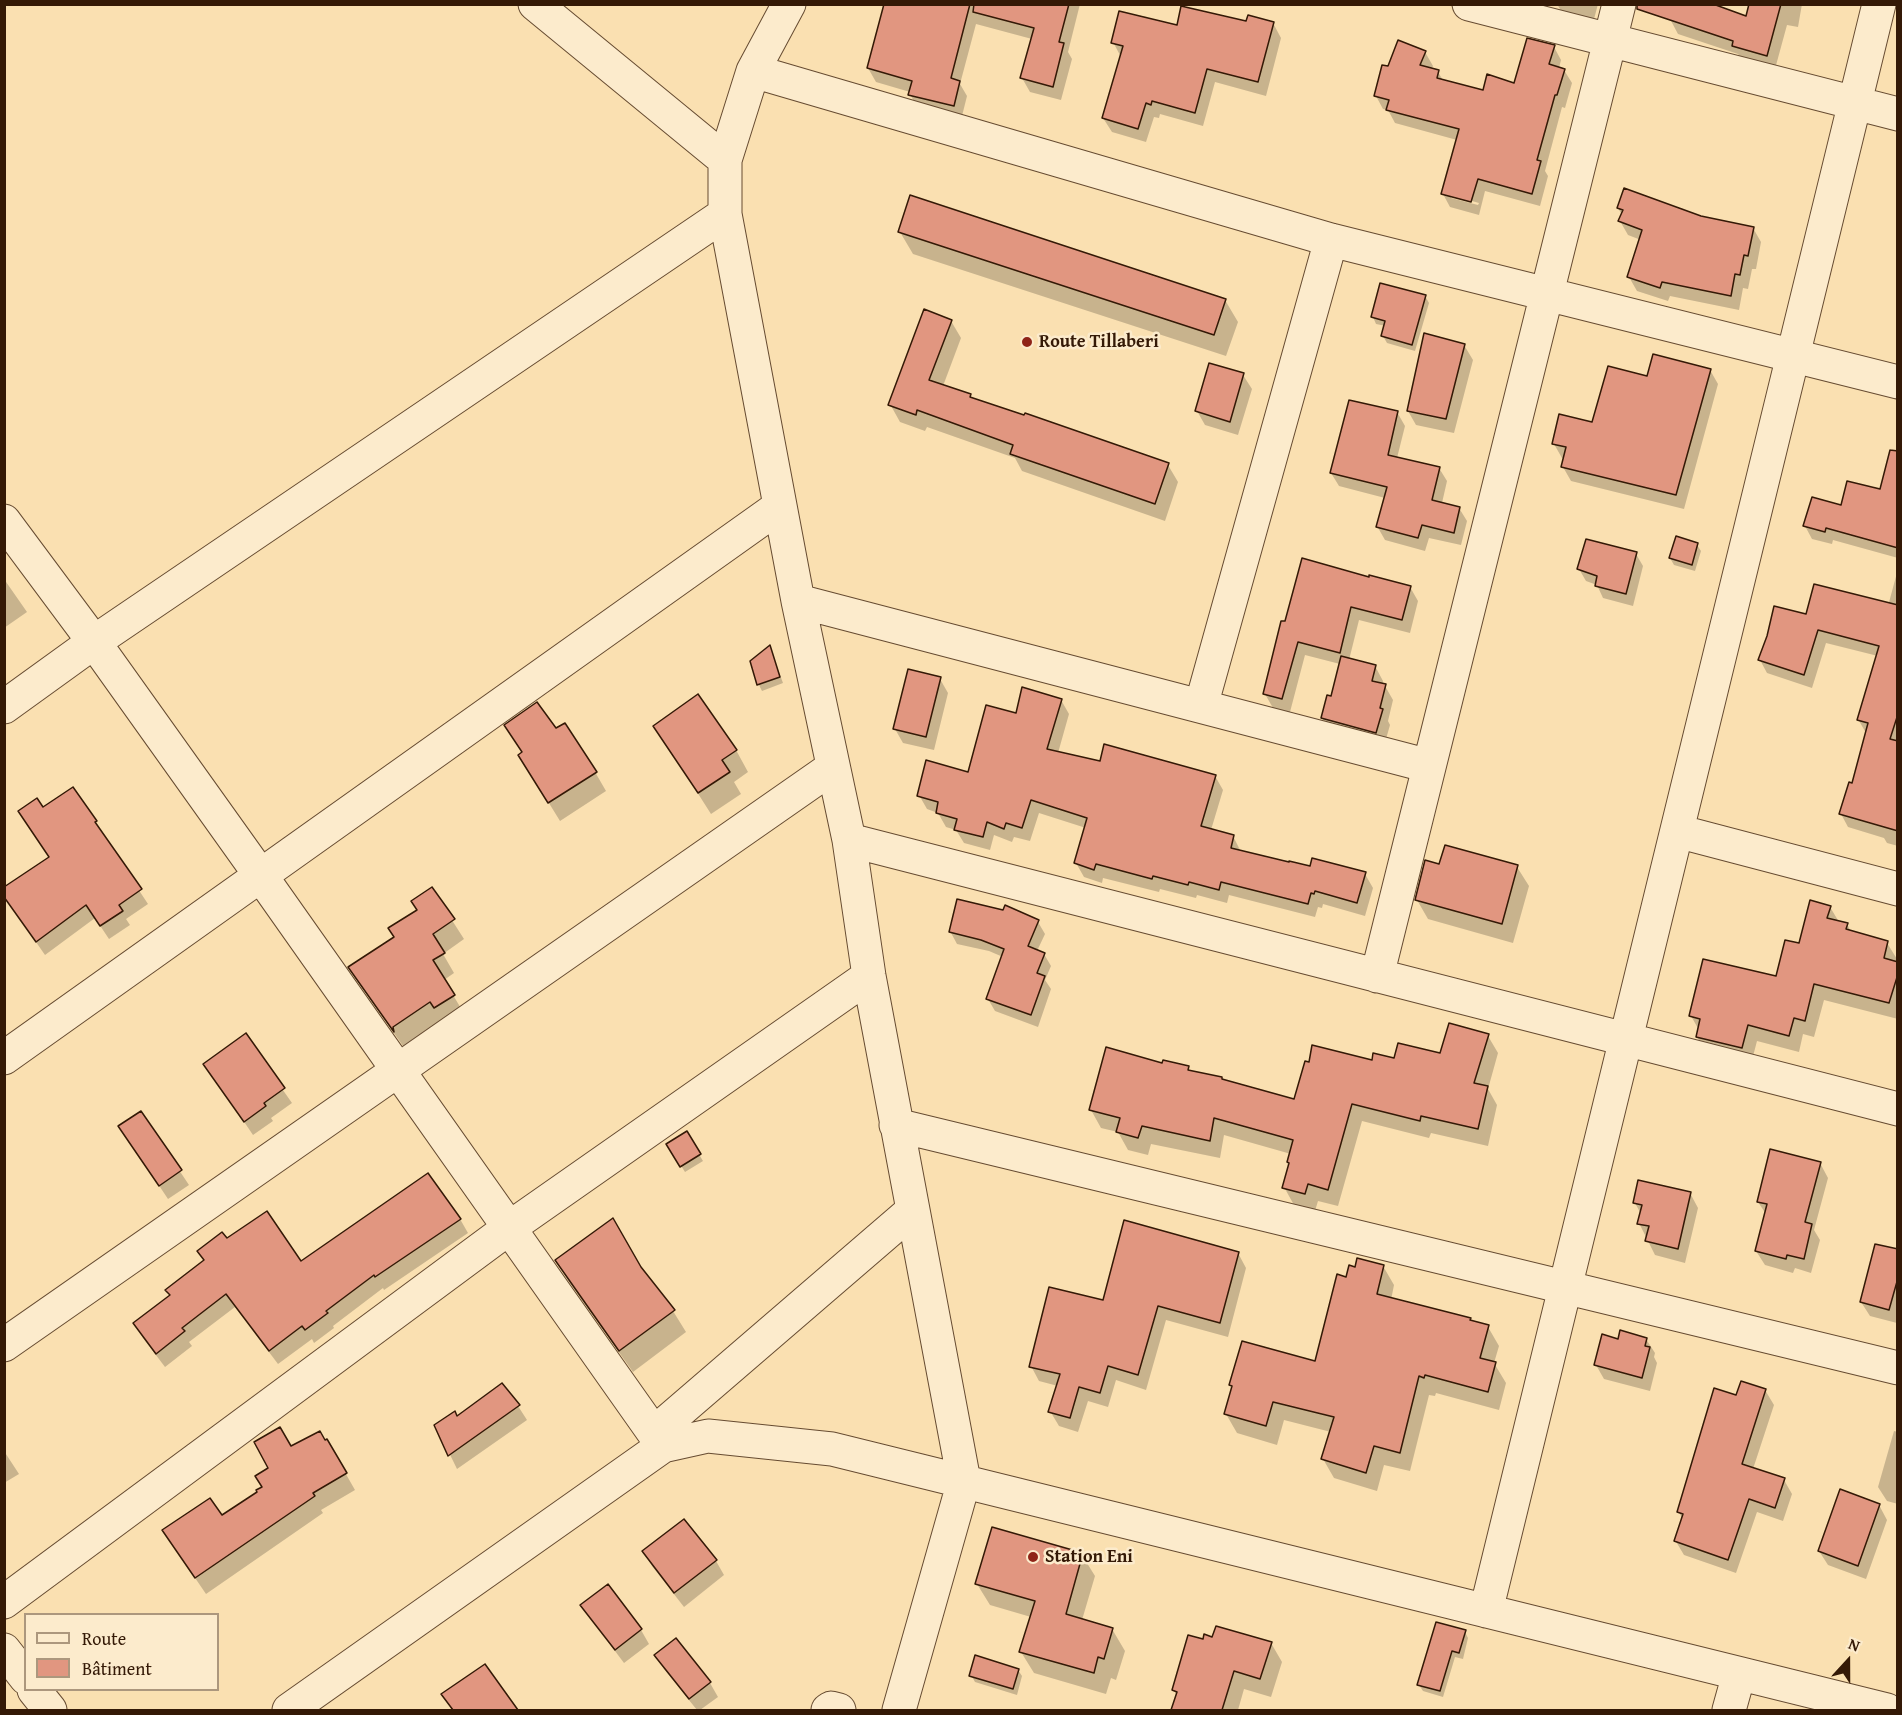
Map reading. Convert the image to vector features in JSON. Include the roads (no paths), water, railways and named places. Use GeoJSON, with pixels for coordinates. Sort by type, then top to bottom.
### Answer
{"type":"FeatureCollection","features":[{"type":"Feature","properties":{"kind":"street"},"geometry":{"type":"LineString","coordinates":[[535,4],[725,160]]}},
{"type":"Feature","properties":{"kind":"street"},"geometry":{"type":"LineString","coordinates":[[789,4],[753,71],[725,160],[725,214],[798,601],[849,840],[869,976],[964,1482],[899,1710]]}},
{"type":"Feature","properties":{"kind":"street"},"geometry":{"type":"LineString","coordinates":[[1469,4],[1898,114]]}},
{"type":"Feature","properties":{"kind":"street"},"geometry":{"type":"LineString","coordinates":[[1377,976],[1619,4]]}},
{"type":"Feature","properties":{"kind":"street"},"geometry":{"type":"LineString","coordinates":[[1486,1611],[1879,4]]}},
{"type":"Feature","properties":{"kind":"street"},"geometry":{"type":"LineString","coordinates":[[753,71],[1331,240],[1898,382]]}},
{"type":"Feature","properties":{"kind":"street"},"geometry":{"type":"LineString","coordinates":[[4,707],[94,642],[725,214]]}},
{"type":"Feature","properties":{"kind":"street"},"geometry":{"type":"LineString","coordinates":[[1201,706],[1331,240]]}},
{"type":"Feature","properties":{"kind":"street"},"geometry":{"type":"LineString","coordinates":[[4,1058],[780,506]]}},
{"type":"Feature","properties":{"kind":"street"},"geometry":{"type":"LineString","coordinates":[[4,521],[94,642],[261,876],[659,1439]]}},
{"type":"Feature","properties":{"kind":"street"},"geometry":{"type":"LineString","coordinates":[[798,601],[1429,766]]}},
{"type":"Feature","properties":{"kind":"street"},"geometry":{"type":"LineString","coordinates":[[4,1345],[833,767]]}},
{"type":"Feature","properties":{"kind":"street"},"geometry":{"type":"LineString","coordinates":[[1677,831],[1898,889]]}},
{"type":"Feature","properties":{"kind":"street"},"geometry":{"type":"LineString","coordinates":[[849,840],[1898,1109]]}},
{"type":"Feature","properties":{"kind":"street"},"geometry":{"type":"LineString","coordinates":[[4,1602],[509,1228],[869,976]]}},
{"type":"Feature","properties":{"kind":"street"},"geometry":{"type":"LineString","coordinates":[[897,1125],[1898,1368]]}},
{"type":"Feature","properties":{"kind":"street"},"geometry":{"type":"LineString","coordinates":[[290,1710],[659,1439],[912,1210]]}},
{"type":"Feature","properties":{"kind":"street"},"geometry":{"type":"LineString","coordinates":[[659,1439],[708,1436],[832,1449],[1887,1710]]}},
{"type":"Feature","properties":{"kind":"street"},"geometry":{"type":"LineString","coordinates":[[4,1650],[24,1675]]}},
{"type":"Feature","properties":{"kind":"street"},"geometry":{"type":"LineString","coordinates":[[1729,1710],[1739,1674]]}},
{"type":"Feature","properties":{"kind":"street"},"geometry":{"type":"LineString","coordinates":[[36,1691],[50,1710]]}},
{"type":"Feature","properties":{"kind":"street"},"geometry":{"type":"LineString","coordinates":[[828,1710],[831,1708],[839,1710]]}},
{"type":"Feature","properties":{"kind":"place","name":"Route Tillaberi"},"geometry":{"type":"Point","coordinates":[1027,342]}},
{"type":"Feature","properties":{"kind":"place","name":"Station Eni"},"geometry":{"type":"Point","coordinates":[1033,1557]}}]}
